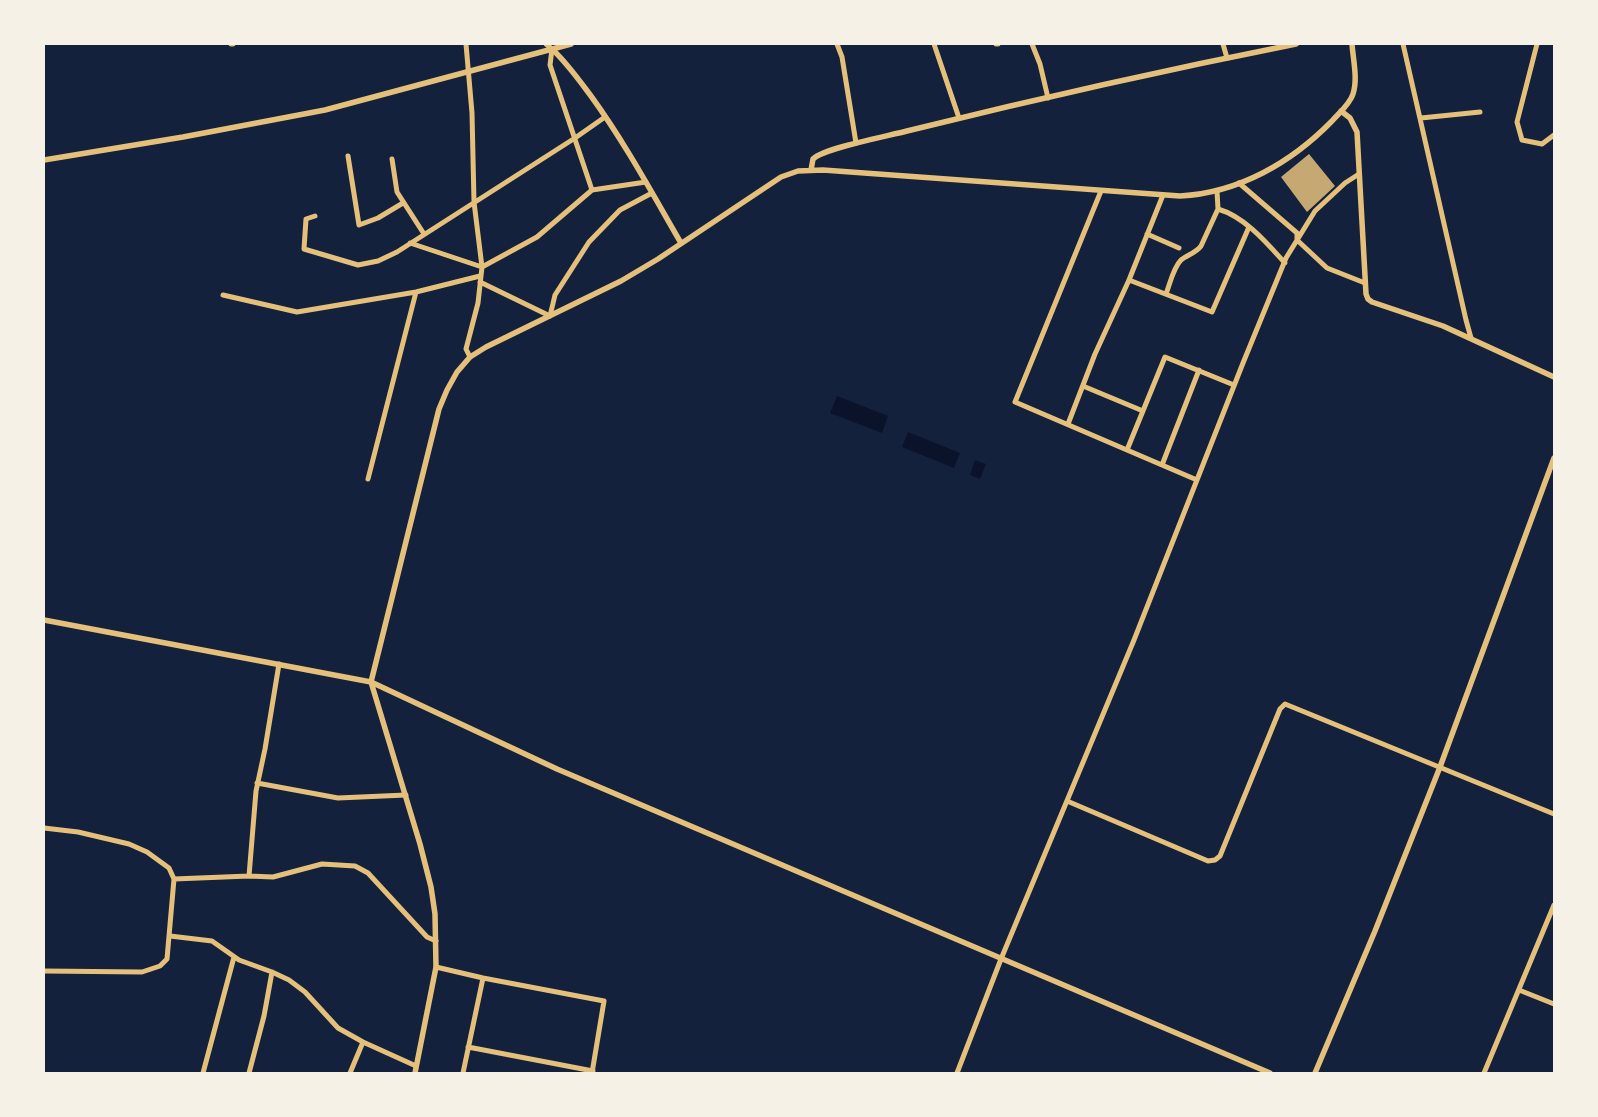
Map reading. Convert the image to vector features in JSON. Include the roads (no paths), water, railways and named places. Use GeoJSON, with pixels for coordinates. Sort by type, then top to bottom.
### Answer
{"type":"FeatureCollection","features":[{"type":"Feature","properties":{"kind":"street"},"geometry":{"type":"LineString","coordinates":[[466,44],[472,113],[474,202],[482,267],[478,303],[466,349],[470,357]]}},
{"type":"Feature","properties":{"kind":"street"},"geometry":{"type":"LineString","coordinates":[[546,44],[564,60],[605,117],[646,182],[681,243]]}},
{"type":"Feature","properties":{"kind":"street"},"geometry":{"type":"LineString","coordinates":[[44,160],[183,138],[325,110],[571,44]]}},
{"type":"Feature","properties":{"kind":"street"},"geometry":{"type":"LineString","coordinates":[[838,44],[842,57],[856,143]]}},
{"type":"Feature","properties":{"kind":"street"},"geometry":{"type":"LineString","coordinates":[[934,44],[959,118]]}},
{"type":"Feature","properties":{"kind":"street"},"geometry":{"type":"LineString","coordinates":[[1032,44],[1040,64],[1048,98]]}},
{"type":"Feature","properties":{"kind":"street"},"geometry":{"type":"LineString","coordinates":[[1223,44],[1227,58]]}},
{"type":"Feature","properties":{"kind":"street"},"geometry":{"type":"LineString","coordinates":[[811,170],[812,159],[818,154],[856,143],[959,118],[1296,44]]}},
{"type":"Feature","properties":{"kind":"street"},"geometry":{"type":"LineString","coordinates":[[414,1073],[436,967],[435,914],[431,887],[406,795],[371,682],[439,409],[457,372],[470,357],[486,347],[621,281],[781,177],[798,171],[811,170],[1163,195],[1195,195],[1217,191],[1239,183],[1285,160],[1314,138],[1341,111],[1354,91],[1352,44]]}},
{"type":"Feature","properties":{"kind":"street"},"geometry":{"type":"LineString","coordinates":[[1403,44],[1472,338]]}},
{"type":"Feature","properties":{"kind":"street"},"geometry":{"type":"LineString","coordinates":[[1537,44],[1517,122],[1522,140],[1542,144],[1554,136]]}},
{"type":"Feature","properties":{"kind":"street"},"geometry":{"type":"LineString","coordinates":[[552,49],[550,65],[592,190]]}},
{"type":"Feature","properties":{"kind":"street"},"geometry":{"type":"LineString","coordinates":[[1341,111],[1350,118],[1356,132],[1365,283],[1368,299],[1472,338],[1554,377]]}},
{"type":"Feature","properties":{"kind":"street"},"geometry":{"type":"LineString","coordinates":[[1421,118],[1480,112]]}},
{"type":"Feature","properties":{"kind":"street"},"geometry":{"type":"LineString","coordinates":[[315,216],[306,219],[304,249],[358,264],[378,261],[396,252],[605,117]]}},
{"type":"Feature","properties":{"kind":"street"},"geometry":{"type":"LineString","coordinates":[[348,156],[358,225],[378,218],[403,202]]}},
{"type":"Feature","properties":{"kind":"street"},"geometry":{"type":"LineString","coordinates":[[392,159],[397,192],[424,234]]}},
{"type":"Feature","properties":{"kind":"street"},"geometry":{"type":"LineString","coordinates":[[957,1073],[1001,960],[1134,640],[1284,263],[1321,203],[1359,174]]}},
{"type":"Feature","properties":{"kind":"street"},"geometry":{"type":"LineString","coordinates":[[410,243],[482,267],[537,237],[592,190],[646,182]]}},
{"type":"Feature","properties":{"kind":"street"},"geometry":{"type":"LineString","coordinates":[[1239,183],[1297,233],[1297,240],[1327,268],[1365,283]]}},
{"type":"Feature","properties":{"kind":"street"},"geometry":{"type":"LineString","coordinates":[[1101,191],[1015,402],[1197,480]]}},
{"type":"Feature","properties":{"kind":"street"},"geometry":{"type":"LineString","coordinates":[[1166,294],[1182,259],[1198,251],[1201,246],[1218,209],[1217,191]]}},
{"type":"Feature","properties":{"kind":"street"},"geometry":{"type":"LineString","coordinates":[[550,316],[555,295],[589,242],[620,210],[652,193]]}},
{"type":"Feature","properties":{"kind":"street"},"geometry":{"type":"LineString","coordinates":[[1068,424],[1095,354],[1129,280],[1163,195]]}},
{"type":"Feature","properties":{"kind":"street"},"geometry":{"type":"LineString","coordinates":[[1218,209],[1231,213],[1249,227],[1284,263]]}},
{"type":"Feature","properties":{"kind":"street"},"geometry":{"type":"LineString","coordinates":[[1129,280],[1212,312],[1249,227]]}},
{"type":"Feature","properties":{"kind":"street"},"geometry":{"type":"LineString","coordinates":[[1147,234],[1179,248]]}},
{"type":"Feature","properties":{"kind":"street"},"geometry":{"type":"LineString","coordinates":[[223,295],[297,312],[480,279],[550,316]]}},
{"type":"Feature","properties":{"kind":"street"},"geometry":{"type":"LineString","coordinates":[[368,479],[416,292]]}},
{"type":"Feature","properties":{"kind":"street"},"geometry":{"type":"LineString","coordinates":[[1127,450],[1165,357],[1234,385]]}},
{"type":"Feature","properties":{"kind":"street"},"geometry":{"type":"LineString","coordinates":[[1162,465],[1199,370]]}},
{"type":"Feature","properties":{"kind":"street"},"geometry":{"type":"LineString","coordinates":[[1083,386],[1143,411]]}},
{"type":"Feature","properties":{"kind":"street"},"geometry":{"type":"LineString","coordinates":[[1315,1073],[1375,931],[1440,767],[1554,458]]}},
{"type":"Feature","properties":{"kind":"street"},"geometry":{"type":"LineString","coordinates":[[1547,479],[1553,482]]}},
{"type":"Feature","properties":{"kind":"street"},"geometry":{"type":"LineString","coordinates":[[44,620],[371,682],[557,769],[1001,960],[1270,1073]]}},
{"type":"Feature","properties":{"kind":"street"},"geometry":{"type":"LineString","coordinates":[[249,876],[257,783],[265,749],[279,664]]}},
{"type":"Feature","properties":{"kind":"street"},"geometry":{"type":"LineString","coordinates":[[1066,801],[1208,861],[1215,860],[1220,856],[1280,709],[1285,704],[1554,814]]}},
{"type":"Feature","properties":{"kind":"street"},"geometry":{"type":"LineString","coordinates":[[257,783],[338,798],[406,795]]}},
{"type":"Feature","properties":{"kind":"street"},"geometry":{"type":"LineString","coordinates":[[44,828],[78,832],[129,844],[146,852],[169,868],[174,879],[170,936],[166,959],[160,966],[142,972],[44,971]]}},
{"type":"Feature","properties":{"kind":"street"},"geometry":{"type":"LineString","coordinates":[[174,879],[274,877],[322,864],[355,866],[368,873],[427,936],[436,941]]}},
{"type":"Feature","properties":{"kind":"street"},"geometry":{"type":"LineString","coordinates":[[1484,1073],[1554,906]]}},
{"type":"Feature","properties":{"kind":"street"},"geometry":{"type":"LineString","coordinates":[[170,936],[212,941],[239,960],[289,980],[305,992],[338,1028],[416,1066]]}},
{"type":"Feature","properties":{"kind":"street"},"geometry":{"type":"LineString","coordinates":[[202,1073],[234,957]]}},
{"type":"Feature","properties":{"kind":"street"},"geometry":{"type":"LineString","coordinates":[[436,967],[604,1001],[593,1072],[468,1047]]}},
{"type":"Feature","properties":{"kind":"street"},"geometry":{"type":"LineString","coordinates":[[250,1073],[264,1016],[272,972]]}},
{"type":"Feature","properties":{"kind":"street"},"geometry":{"type":"LineString","coordinates":[[463,1073],[483,978]]}},
{"type":"Feature","properties":{"kind":"street"},"geometry":{"type":"LineString","coordinates":[[1519,990],[1554,1004]]}},
{"type":"Feature","properties":{"kind":"street"},"geometry":{"type":"LineString","coordinates":[[350,1073],[364,1042]]}},
{"type":"Feature","properties":{"kind":"water"},"geometry":{"type":"Polygon","coordinates":[[[837,396],[888,416],[882,433],[830,413],[837,396]]]}},
{"type":"Feature","properties":{"kind":"water"},"geometry":{"type":"Polygon","coordinates":[[[908,432],[960,453],[954,468],[902,447],[908,432]]]}},
{"type":"Feature","properties":{"kind":"water"},"geometry":{"type":"Polygon","coordinates":[[[975,460],[986,464],[980,479],[970,475],[975,460]]]}}]}
